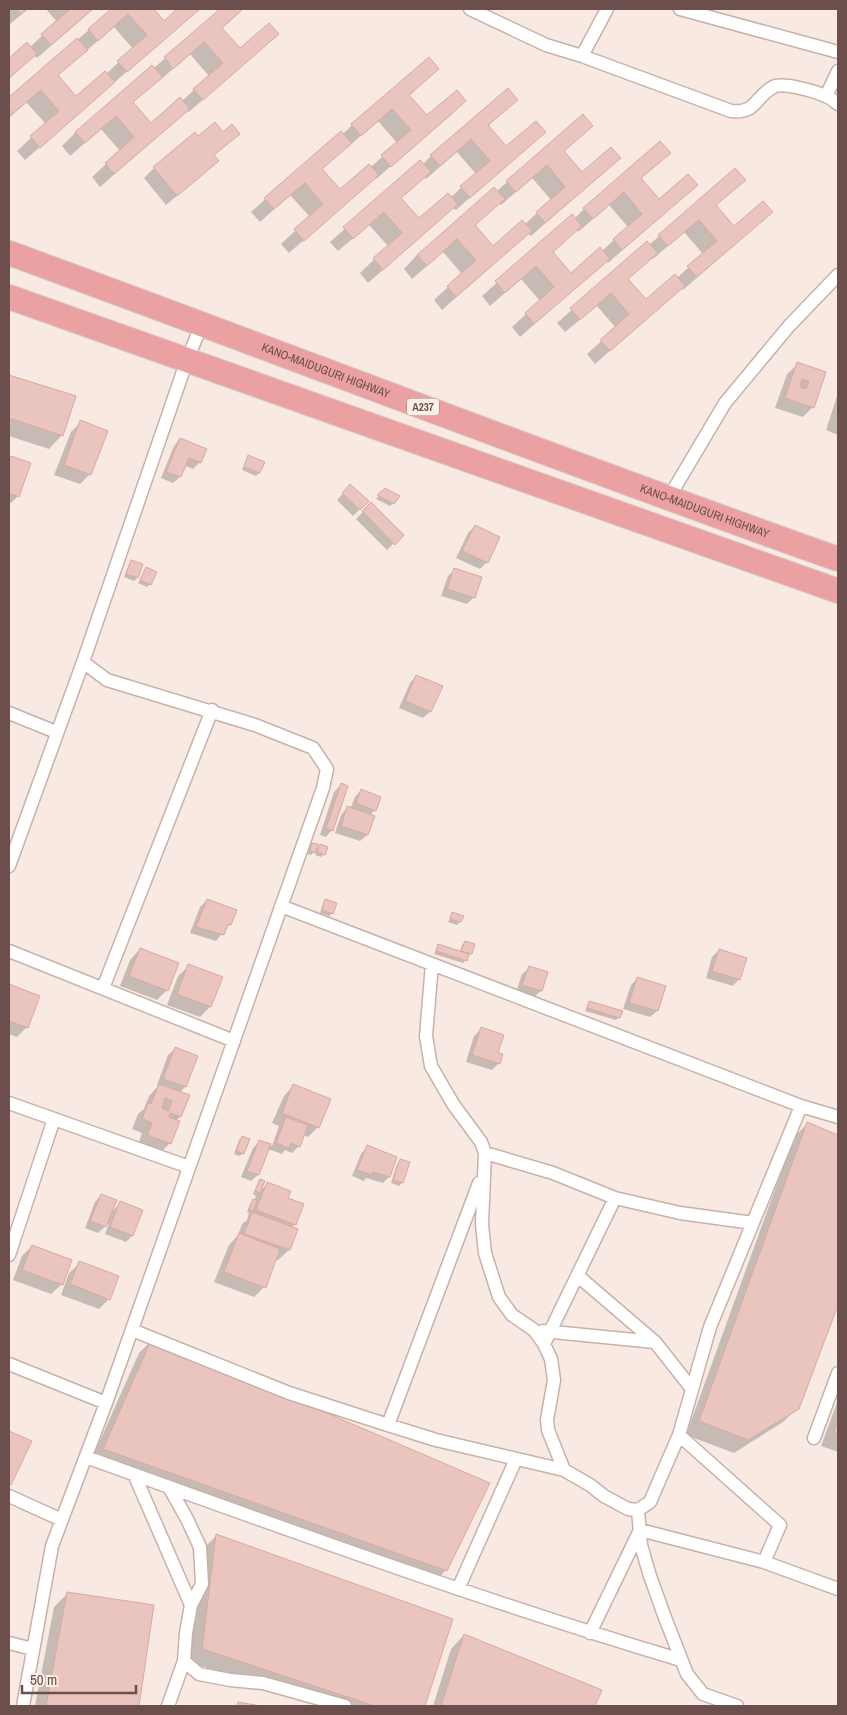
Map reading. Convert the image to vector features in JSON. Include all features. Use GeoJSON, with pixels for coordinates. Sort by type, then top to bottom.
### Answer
{"type":"FeatureCollection","features":[{"type":"Feature","properties":{"kind":"highway","name":"KANO-MAIDUGURI HIGHWAY"},"geometry":{"type":"LineString","coordinates":[[9,254],[202,324],[668,499],[838,559]]}},
{"type":"Feature","properties":{"kind":"highway"},"geometry":{"type":"LineString","coordinates":[[9,297],[838,591]]}},
{"type":"Feature","properties":{"kind":"street"},"geometry":{"type":"LineString","coordinates":[[470,9],[546,45],[582,56],[731,111],[741,112],[749,109],[773,87],[782,84],[826,96],[838,104]]}},
{"type":"Feature","properties":{"kind":"street"},"geometry":{"type":"LineString","coordinates":[[582,56],[607,9]]}},
{"type":"Feature","properties":{"kind":"street"},"geometry":{"type":"LineString","coordinates":[[680,9],[838,52]]}},
{"type":"Feature","properties":{"kind":"street"},"geometry":{"type":"LineString","coordinates":[[826,96],[838,70]]}},
{"type":"Feature","properties":{"kind":"street"},"geometry":{"type":"LineString","coordinates":[[668,499],[725,403],[789,326],[838,275]]}},
{"type":"Feature","properties":{"kind":"street"},"geometry":{"type":"LineString","coordinates":[[9,866],[56,732],[83,662],[187,360],[202,324]]}},
{"type":"Feature","properties":{"kind":"street"},"geometry":{"type":"LineString","coordinates":[[22,1706],[52,1546],[132,1330],[282,906],[323,788],[327,769],[313,748],[212,710],[107,680],[83,662]]}},
{"type":"Feature","properties":{"kind":"street"},"geometry":{"type":"LineString","coordinates":[[103,988],[212,710]]}},
{"type":"Feature","properties":{"kind":"street"},"geometry":{"type":"LineString","coordinates":[[9,713],[56,732]]}},
{"type":"Feature","properties":{"kind":"street"},"geometry":{"type":"LineString","coordinates":[[282,906],[801,1106],[838,1117]]}},
{"type":"Feature","properties":{"kind":"street"},"geometry":{"type":"LineString","coordinates":[[9,951],[234,1041]]}},
{"type":"Feature","properties":{"kind":"street"},"geometry":{"type":"LineString","coordinates":[[432,964],[426,1036],[430,1066],[453,1104],[481,1142],[485,1153],[482,1224],[484,1254],[498,1297],[512,1315],[534,1330],[544,1344],[551,1359],[554,1380],[547,1420],[548,1430],[564,1470]]}},
{"type":"Feature","properties":{"kind":"street"},"geometry":{"type":"LineString","coordinates":[[9,1103],[189,1167]]}},
{"type":"Feature","properties":{"kind":"street"},"geometry":{"type":"LineString","coordinates":[[132,1330],[289,1393],[436,1440],[564,1470],[628,1509],[638,1510],[650,1502],[679,1435],[710,1327],[801,1106]]}},
{"type":"Feature","properties":{"kind":"street"},"geometry":{"type":"LineString","coordinates":[[9,1255],[54,1119]]}},
{"type":"Feature","properties":{"kind":"street"},"geometry":{"type":"LineString","coordinates":[[485,1153],[553,1174],[615,1198],[680,1213],[753,1223]]}},
{"type":"Feature","properties":{"kind":"street"},"geometry":{"type":"LineString","coordinates":[[388,1425],[484,1171]]}},
{"type":"Feature","properties":{"kind":"street"},"geometry":{"type":"LineString","coordinates":[[544,1344],[615,1198]]}},
{"type":"Feature","properties":{"kind":"street"},"geometry":{"type":"LineString","coordinates":[[578,1276],[655,1342],[692,1389]]}},
{"type":"Feature","properties":{"kind":"street"},"geometry":{"type":"LineString","coordinates":[[534,1330],[655,1342]]}},
{"type":"Feature","properties":{"kind":"street"},"geometry":{"type":"LineString","coordinates":[[9,1364],[106,1403]]}},
{"type":"Feature","properties":{"kind":"street"},"geometry":{"type":"LineString","coordinates":[[814,1438],[838,1373]]}},
{"type":"Feature","properties":{"kind":"street"},"geometry":{"type":"LineString","coordinates":[[679,1435],[780,1525],[764,1562]]}},
{"type":"Feature","properties":{"kind":"street"},"geometry":{"type":"LineString","coordinates":[[86,1457],[458,1589],[590,1633],[681,1660]]}},
{"type":"Feature","properties":{"kind":"street"},"geometry":{"type":"LineString","coordinates":[[458,1589],[516,1459]]}},
{"type":"Feature","properties":{"kind":"street"},"geometry":{"type":"LineString","coordinates":[[134,1474],[191,1605]]}},
{"type":"Feature","properties":{"kind":"street"},"geometry":{"type":"LineString","coordinates":[[168,1706],[184,1661],[191,1605],[202,1584],[200,1547],[169,1487]]}},
{"type":"Feature","properties":{"kind":"street"},"geometry":{"type":"LineString","coordinates":[[9,1496],[62,1520]]}},
{"type":"Feature","properties":{"kind":"street"},"geometry":{"type":"LineString","coordinates":[[638,1510],[641,1545],[649,1573],[687,1674],[704,1700],[737,1706]]}},
{"type":"Feature","properties":{"kind":"street"},"geometry":{"type":"LineString","coordinates":[[640,1530],[764,1562],[838,1589]]}},
{"type":"Feature","properties":{"kind":"street"},"geometry":{"type":"LineString","coordinates":[[590,1633],[640,1530]]}},
{"type":"Feature","properties":{"kind":"street"},"geometry":{"type":"LineString","coordinates":[[9,1643],[33,1649]]}},
{"type":"Feature","properties":{"kind":"street"},"geometry":{"type":"LineString","coordinates":[[184,1661],[199,1674],[230,1680],[263,1683],[341,1705]]}},
{"type":"Feature","properties":{"kind":"building"},"geometry":{"type":"Polygon","coordinates":[[[17,9],[27,9],[21,14],[17,9]]]}},
{"type":"Feature","properties":{"kind":"building"},"geometry":{"type":"Polygon","coordinates":[[[70,9],[93,9],[51,45],[41,34],[70,9]]]}},
{"type":"Feature","properties":{"kind":"building"},"geometry":{"type":"Polygon","coordinates":[[[111,9],[154,9],[164,21],[177,9],[200,9],[127,72],[117,61],[147,35],[128,14],[98,41],[88,29],[111,9]]]}},
{"type":"Feature","properties":{"kind":"building"},"geometry":{"type":"Polygon","coordinates":[[[220,9],[243,9],[222,28],[240,48],[269,23],[279,34],[203,100],[193,89],[223,63],[204,42],[173,69],[164,57],[220,9]]]}},
{"type":"Feature","properties":{"kind":"building"},"geometry":{"type":"Polygon","coordinates":[[[77,38],[88,50],[58,75],[76,96],[105,71],[115,82],[40,148],[30,136],[59,111],[41,90],[10,116],[9,97],[77,38]]]}},
{"type":"Feature","properties":{"kind":"building"},"geometry":{"type":"Polygon","coordinates":[[[27,42],[37,54],[9,78],[9,58],[27,42]]]}},
{"type":"Feature","properties":{"kind":"building"},"geometry":{"type":"Polygon","coordinates":[[[429,57],[439,69],[409,95],[427,115],[457,90],[466,101],[391,167],[381,155],[411,130],[392,109],[361,136],[351,124],[429,57]]]}},
{"type":"Feature","properties":{"kind":"building"},"geometry":{"type":"Polygon","coordinates":[[[152,65],[163,77],[133,102],[151,123],[180,97],[190,109],[114,174],[105,163],[134,137],[116,116],[85,143],[75,132],[152,65]]]}},
{"type":"Feature","properties":{"kind":"building"},"geometry":{"type":"Polygon","coordinates":[[[508,88],[518,100],[488,125],[506,146],[536,121],[546,132],[470,198],[460,186],[490,161],[471,139],[440,166],[430,155],[508,88]]]}},
{"type":"Feature","properties":{"kind":"building"},"geometry":{"type":"Polygon","coordinates":[[[583,114],[593,126],[564,151],[582,172],[611,147],[621,158],[545,223],[536,212],[565,187],[547,165],[516,192],[506,181],[583,114]]]}},
{"type":"Feature","properties":{"kind":"building"},"geometry":{"type":"Polygon","coordinates":[[[215,122],[223,132],[232,124],[240,134],[214,155],[219,161],[177,196],[153,167],[195,132],[198,136],[215,122]]]}},
{"type":"Feature","properties":{"kind":"building"},"geometry":{"type":"Polygon","coordinates":[[[341,131],[352,143],[322,169],[340,189],[369,164],[379,175],[304,241],[294,229],[323,204],[305,183],[274,209],[264,198],[341,131]]]}},
{"type":"Feature","properties":{"kind":"building"},"geometry":{"type":"Polygon","coordinates":[[[660,141],[671,153],[641,178],[659,199],[688,174],[698,185],[622,250],[613,239],[642,214],[624,192],[593,219],[583,208],[660,141]]]}},
{"type":"Feature","properties":{"kind":"building"},"geometry":{"type":"Polygon","coordinates":[[[420,160],[431,172],[401,198],[419,218],[448,193],[458,204],[383,270],[373,258],[402,233],[384,212],[353,239],[343,227],[420,160]]]}},
{"type":"Feature","properties":{"kind":"building"},"geometry":{"type":"Polygon","coordinates":[[[735,168],[746,180],[716,205],[734,226],[763,201],[773,212],[697,277],[687,266],[717,241],[699,220],[668,246],[658,235],[735,168]]]}},
{"type":"Feature","properties":{"kind":"building"},"geometry":{"type":"Polygon","coordinates":[[[494,187],[505,199],[475,225],[493,246],[522,220],[532,231],[456,297],[447,286],[476,260],[457,239],[427,266],[417,255],[494,187]]]}},
{"type":"Feature","properties":{"kind":"building"},"geometry":{"type":"Polygon","coordinates":[[[572,214],[582,226],[553,252],[571,273],[600,247],[610,259],[534,324],[525,313],[554,287],[536,266],[505,293],[495,281],[572,214]]]}},
{"type":"Feature","properties":{"kind":"building"},"geometry":{"type":"Polygon","coordinates":[[[647,241],[658,253],[628,279],[646,299],[675,274],[685,286],[610,351],[600,340],[629,314],[611,293],[580,320],[570,308],[647,241]]]}},
{"type":"Feature","properties":{"kind":"building"},"geometry":{"type":"Polygon","coordinates":[[[797,362],[826,372],[814,408],[785,398],[797,362]],[[802,379],[800,387],[806,389],[809,382],[802,379]]]}},
{"type":"Feature","properties":{"kind":"building"},"geometry":{"type":"Polygon","coordinates":[[[9,375],[76,396],[63,436],[9,418],[9,375]]]}},
{"type":"Feature","properties":{"kind":"building"},"geometry":{"type":"Polygon","coordinates":[[[80,420],[108,431],[91,475],[64,465],[80,420]]]}},
{"type":"Feature","properties":{"kind":"building"},"geometry":{"type":"Polygon","coordinates":[[[180,438],[207,449],[201,463],[189,458],[181,477],[166,472],[180,438]]]}},
{"type":"Feature","properties":{"kind":"building"},"geometry":{"type":"Polygon","coordinates":[[[248,455],[265,462],[260,473],[244,467],[248,455]]]}},
{"type":"Feature","properties":{"kind":"building"},"geometry":{"type":"Polygon","coordinates":[[[11,456],[31,463],[19,497],[9,493],[9,462],[11,456]]]}},
{"type":"Feature","properties":{"kind":"building"},"geometry":{"type":"Polygon","coordinates":[[[350,484],[369,501],[360,510],[342,493],[350,484]]]}},
{"type":"Feature","properties":{"kind":"building"},"geometry":{"type":"Polygon","coordinates":[[[385,488],[400,496],[394,504],[377,495],[385,488]]]}},
{"type":"Feature","properties":{"kind":"building"},"geometry":{"type":"Polygon","coordinates":[[[371,502],[404,535],[395,545],[362,511],[371,502]]]}},
{"type":"Feature","properties":{"kind":"building"},"geometry":{"type":"Polygon","coordinates":[[[475,525],[500,537],[488,563],[462,551],[475,525]]]}},
{"type":"Feature","properties":{"kind":"building"},"geometry":{"type":"Polygon","coordinates":[[[131,560],[143,564],[138,578],[126,574],[131,560]]]}},
{"type":"Feature","properties":{"kind":"building"},"geometry":{"type":"Polygon","coordinates":[[[146,567],[157,572],[151,585],[140,580],[146,567]]]}},
{"type":"Feature","properties":{"kind":"building"},"geometry":{"type":"Polygon","coordinates":[[[454,568],[482,577],[475,598],[447,589],[454,568]]]}},
{"type":"Feature","properties":{"kind":"building"},"geometry":{"type":"Polygon","coordinates":[[[416,675],[443,686],[431,712],[405,701],[416,675]]]}},
{"type":"Feature","properties":{"kind":"building"},"geometry":{"type":"Polygon","coordinates":[[[341,783],[348,786],[333,831],[326,828],[341,783]]]}},
{"type":"Feature","properties":{"kind":"building"},"geometry":{"type":"Polygon","coordinates":[[[361,789],[381,797],[376,811],[356,803],[361,789]]]}},
{"type":"Feature","properties":{"kind":"building"},"geometry":{"type":"Polygon","coordinates":[[[347,806],[375,816],[368,835],[341,826],[347,806]]]}},
{"type":"Feature","properties":{"kind":"building"},"geometry":{"type":"Polygon","coordinates":[[[312,843],[318,844],[315,853],[310,851],[312,843]]]}},
{"type":"Feature","properties":{"kind":"building"},"geometry":{"type":"Polygon","coordinates":[[[320,844],[328,847],[325,855],[317,852],[320,844]]]}},
{"type":"Feature","properties":{"kind":"building"},"geometry":{"type":"Polygon","coordinates":[[[207,899],[237,910],[231,925],[228,924],[224,935],[196,927],[207,899]]]}},
{"type":"Feature","properties":{"kind":"building"},"geometry":{"type":"Polygon","coordinates":[[[325,899],[337,903],[333,914],[322,910],[325,899]]]}},
{"type":"Feature","properties":{"kind":"building"},"geometry":{"type":"Polygon","coordinates":[[[452,912],[464,916],[461,922],[450,919],[452,912]]]}},
{"type":"Feature","properties":{"kind":"building"},"geometry":{"type":"Polygon","coordinates":[[[465,941],[475,944],[472,954],[461,951],[465,941]]]}},
{"type":"Feature","properties":{"kind":"building"},"geometry":{"type":"Polygon","coordinates":[[[438,944],[469,954],[467,961],[436,951],[438,944]]]}},
{"type":"Feature","properties":{"kind":"building"},"geometry":{"type":"Polygon","coordinates":[[[140,948],[179,963],[168,991],[129,976],[140,948]]]}},
{"type":"Feature","properties":{"kind":"building"},"geometry":{"type":"Polygon","coordinates":[[[719,949],[747,958],[740,980],[712,971],[719,949]]]}},
{"type":"Feature","properties":{"kind":"building"},"geometry":{"type":"Polygon","coordinates":[[[188,964],[223,977],[211,1007],[177,994],[188,964]]]}},
{"type":"Feature","properties":{"kind":"building"},"geometry":{"type":"Polygon","coordinates":[[[529,966],[548,972],[542,991],[522,985],[529,966]]]}},
{"type":"Feature","properties":{"kind":"building"},"geometry":{"type":"Polygon","coordinates":[[[637,977],[666,986],[658,1011],[629,1003],[637,977]]]}},
{"type":"Feature","properties":{"kind":"building"},"geometry":{"type":"Polygon","coordinates":[[[9,984],[40,996],[28,1028],[9,1021],[9,984]]]}},
{"type":"Feature","properties":{"kind":"building"},"geometry":{"type":"Polygon","coordinates":[[[589,1001],[623,1011],[620,1018],[587,1008],[589,1001]]]}},
{"type":"Feature","properties":{"kind":"building"},"geometry":{"type":"Polygon","coordinates":[[[481,1027],[504,1035],[498,1053],[503,1054],[500,1064],[472,1055],[481,1027]]]}},
{"type":"Feature","properties":{"kind":"building"},"geometry":{"type":"Polygon","coordinates":[[[175,1047],[198,1056],[186,1087],[163,1079],[175,1047]]]}},
{"type":"Feature","properties":{"kind":"building"},"geometry":{"type":"Polygon","coordinates":[[[159,1084],[190,1095],[181,1117],[170,1113],[169,1117],[180,1121],[171,1144],[147,1135],[152,1123],[142,1119],[148,1103],[151,1104],[159,1084]],[[165,1098],[162,1108],[168,1111],[172,1101],[165,1098]]]}},
{"type":"Feature","properties":{"kind":"building"},"geometry":{"type":"Polygon","coordinates":[[[293,1084],[331,1099],[319,1128],[282,1113],[293,1084]]]}},
{"type":"Feature","properties":{"kind":"building"},"geometry":{"type":"Polygon","coordinates":[[[286,1117],[308,1125],[300,1147],[291,1143],[289,1148],[276,1143],[286,1117]]]}},
{"type":"Feature","properties":{"kind":"building"},"geometry":{"type":"Polygon","coordinates":[[[807,1122],[838,1135],[838,1305],[799,1409],[748,1440],[699,1421],[807,1122]]]}},
{"type":"Feature","properties":{"kind":"building"},"geometry":{"type":"Polygon","coordinates":[[[242,1136],[250,1139],[244,1154],[236,1151],[242,1136]]]}},
{"type":"Feature","properties":{"kind":"building"},"geometry":{"type":"Polygon","coordinates":[[[259,1140],[271,1144],[259,1175],[247,1171],[259,1140]]]}},
{"type":"Feature","properties":{"kind":"building"},"geometry":{"type":"Polygon","coordinates":[[[367,1145],[397,1157],[390,1177],[373,1172],[372,1175],[357,1170],[367,1145]]]}},
{"type":"Feature","properties":{"kind":"building"},"geometry":{"type":"Polygon","coordinates":[[[400,1159],[410,1162],[403,1183],[393,1180],[400,1159]]]}},
{"type":"Feature","properties":{"kind":"building"},"geometry":{"type":"Polygon","coordinates":[[[260,1179],[265,1181],[260,1193],[255,1191],[260,1179]]]}},
{"type":"Feature","properties":{"kind":"building"},"geometry":{"type":"Polygon","coordinates":[[[267,1182],[291,1191],[288,1198],[304,1204],[296,1225],[256,1210],[267,1182]]]}},
{"type":"Feature","properties":{"kind":"building"},"geometry":{"type":"Polygon","coordinates":[[[101,1194],[117,1200],[106,1227],[90,1221],[101,1194]]]}},
{"type":"Feature","properties":{"kind":"building"},"geometry":{"type":"Polygon","coordinates":[[[253,1199],[257,1201],[253,1211],[249,1209],[253,1199]]]}},
{"type":"Feature","properties":{"kind":"building"},"geometry":{"type":"Polygon","coordinates":[[[120,1201],[143,1210],[133,1236],[110,1227],[120,1201]]]}},
{"type":"Feature","properties":{"kind":"building"},"geometry":{"type":"Polygon","coordinates":[[[252,1212],[298,1229],[290,1250],[244,1234],[252,1212]]]}},
{"type":"Feature","properties":{"kind":"building"},"geometry":{"type":"Polygon","coordinates":[[[239,1233],[280,1249],[266,1288],[224,1272],[239,1233]]]}},
{"type":"Feature","properties":{"kind":"building"},"geometry":{"type":"Polygon","coordinates":[[[32,1245],[72,1260],[63,1285],[22,1270],[32,1245]]]}},
{"type":"Feature","properties":{"kind":"building"},"geometry":{"type":"Polygon","coordinates":[[[79,1261],[119,1276],[110,1300],[70,1284],[79,1261]]]}},
{"type":"Feature","properties":{"kind":"building"},"geometry":{"type":"Polygon","coordinates":[[[152,1338],[490,1483],[447,1571],[103,1449],[152,1338]]]}},
{"type":"Feature","properties":{"kind":"building"},"geometry":{"type":"Polygon","coordinates":[[[838,1421],[838,1434],[834,1432],[838,1421]]]}},
{"type":"Feature","properties":{"kind":"building"},"geometry":{"type":"Polygon","coordinates":[[[9,1431],[32,1441],[11,1485],[9,1484],[9,1431]]]}},
{"type":"Feature","properties":{"kind":"building"},"geometry":{"type":"Polygon","coordinates":[[[216,1534],[453,1619],[425,1706],[375,1706],[202,1649],[216,1534]]]}},
{"type":"Feature","properties":{"kind":"building"},"geometry":{"type":"Polygon","coordinates":[[[67,1592],[154,1605],[139,1706],[46,1706],[67,1592]]]}},
{"type":"Feature","properties":{"kind":"building"},"geometry":{"type":"Polygon","coordinates":[[[464,1634],[602,1690],[595,1706],[441,1706],[464,1634]]]}},
{"type":"Feature","properties":{"kind":"building"},"geometry":{"type":"Polygon","coordinates":[[[238,1702],[261,1706],[237,1706],[238,1702]]]}}]}
